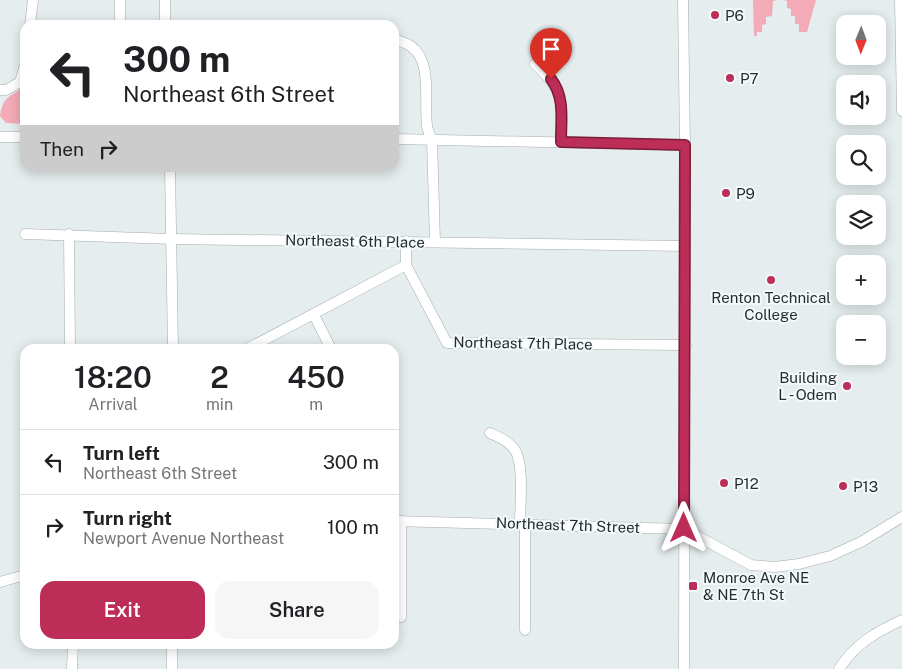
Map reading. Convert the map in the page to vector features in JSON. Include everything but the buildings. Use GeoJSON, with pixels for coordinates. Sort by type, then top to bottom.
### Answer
{"type":"FeatureCollection","features":[{"type":"Feature","properties":{"kind":"street"},"geometry":{"type":"LineString","coordinates":[[31,20],[33,0]]}},
{"type":"Feature","properties":{"kind":"street"},"geometry":{"type":"LineString","coordinates":[[120,0],[120,20]]}},
{"type":"Feature","properties":{"kind":"street"},"geometry":{"type":"LineString","coordinates":[[165,0],[165,20]]}},
{"type":"Feature","properties":{"kind":"street"},"geometry":{"type":"LineString","coordinates":[[683,0],[686,345],[684,669]]}},
{"type":"Feature","properties":{"kind":"street"},"geometry":{"type":"LineString","coordinates":[[900,0],[902,111]]}},
{"type":"Feature","properties":{"kind":"street"},"geometry":{"type":"LineString","coordinates":[[399,42],[411,46],[421,58],[426,72],[427,126],[432,140],[435,242]]}},
{"type":"Feature","properties":{"kind":"street"},"geometry":{"type":"LineString","coordinates":[[535,64],[558,87],[561,100],[561,142]]}},
{"type":"Feature","properties":{"kind":"street"},"geometry":{"type":"LineString","coordinates":[[0,90],[6,90],[20,84]]}},
{"type":"Feature","properties":{"kind":"street"},"geometry":{"type":"LineString","coordinates":[[0,137],[20,138]]}},
{"type":"Feature","properties":{"kind":"street"},"geometry":{"type":"LineString","coordinates":[[399,139],[685,145]]}},
{"type":"Feature","properties":{"kind":"street"},"geometry":{"type":"LineString","coordinates":[[170,172],[173,344]]}},
{"type":"Feature","properties":{"kind":"street","name":"Northeast 6th Place"},"geometry":{"type":"LineString","coordinates":[[25,234],[685,246]]}},
{"type":"Feature","properties":{"kind":"street"},"geometry":{"type":"LineString","coordinates":[[69,234],[70,344]]}},
{"type":"Feature","properties":{"kind":"street","name":"Northeast 7th Place"},"geometry":{"type":"LineString","coordinates":[[406,241],[406,265],[447,343],[686,345]]}},
{"type":"Feature","properties":{"kind":"street"},"geometry":{"type":"LineString","coordinates":[[257,344],[406,265]]}},
{"type":"Feature","properties":{"kind":"street"},"geometry":{"type":"LineString","coordinates":[[314,314],[329,344]]}},
{"type":"Feature","properties":{"kind":"street"},"geometry":{"type":"LineString","coordinates":[[490,433],[506,441],[515,451],[519,464],[523,524],[525,630]]}},
{"type":"Feature","properties":{"kind":"street","name":"Northeast 7th Street"},"geometry":{"type":"LineString","coordinates":[[399,521],[684,528],[751,565],[775,567],[799,564],[830,556],[861,542],[902,517]]}},
{"type":"Feature","properties":{"kind":"street"},"geometry":{"type":"LineString","coordinates":[[399,569],[401,617]]}},
{"type":"Feature","properties":{"kind":"street"},"geometry":{"type":"LineString","coordinates":[[0,582],[20,576]]}},
{"type":"Feature","properties":{"kind":"street"},"geometry":{"type":"LineString","coordinates":[[839,669],[848,654],[872,634],[902,620]]}},
{"type":"Feature","properties":{"kind":"street"},"geometry":{"type":"LineString","coordinates":[[72,669],[73,649]]}},
{"type":"Feature","properties":{"kind":"street"},"geometry":{"type":"LineString","coordinates":[[172,649],[172,669]]}},
{"type":"Feature","properties":{"kind":"shaded area"},"geometry":{"type":"Polygon","coordinates":[[[753,0],[777,0],[773,1],[772,16],[766,17],[766,24],[762,25],[762,32],[757,32],[757,36],[754,36],[753,0]]]}},
{"type":"Feature","properties":{"kind":"shaded area"},"geometry":{"type":"Polygon","coordinates":[[[783,0],[816,0],[807,32],[799,32],[799,24],[795,24],[795,16],[791,16],[791,9],[787,8],[787,1],[783,0]]]}},
{"type":"Feature","properties":{"kind":"shaded area"},"geometry":{"type":"Polygon","coordinates":[[[20,89],[20,124],[6,123],[0,116],[3,104],[20,89]]]}},
{"type":"Feature","properties":{"kind":"place","name":"P6"},"geometry":{"type":"Point","coordinates":[715,15]}},
{"type":"Feature","properties":{"kind":"place","name":"P7"},"geometry":{"type":"Point","coordinates":[730,78]}},
{"type":"Feature","properties":{"kind":"place","name":"P9"},"geometry":{"type":"Point","coordinates":[726,193]}},
{"type":"Feature","properties":{"kind":"place","name":"Renton Technical College"},"geometry":{"type":"Point","coordinates":[771,280]}},
{"type":"Feature","properties":{"kind":"place","name":"Building L - Odem"},"geometry":{"type":"Point","coordinates":[847,386]}},
{"type":"Feature","properties":{"kind":"place","name":"P12"},"geometry":{"type":"Point","coordinates":[724,483]}},
{"type":"Feature","properties":{"kind":"place","name":"P13"},"geometry":{"type":"Point","coordinates":[843,486]}},
{"type":"Feature","properties":{"kind":"place","name":"Monroe Ave NE & NE 7th St"},"geometry":{"type":"Point","coordinates":[693,586]}},
{"type":"Feature","properties":{"kind":"route"},"geometry":{"type":"LineString","coordinates":[[551,79],[558,87],[561,100],[561,142],[685,145],[686,345],[684,528]]}}]}
